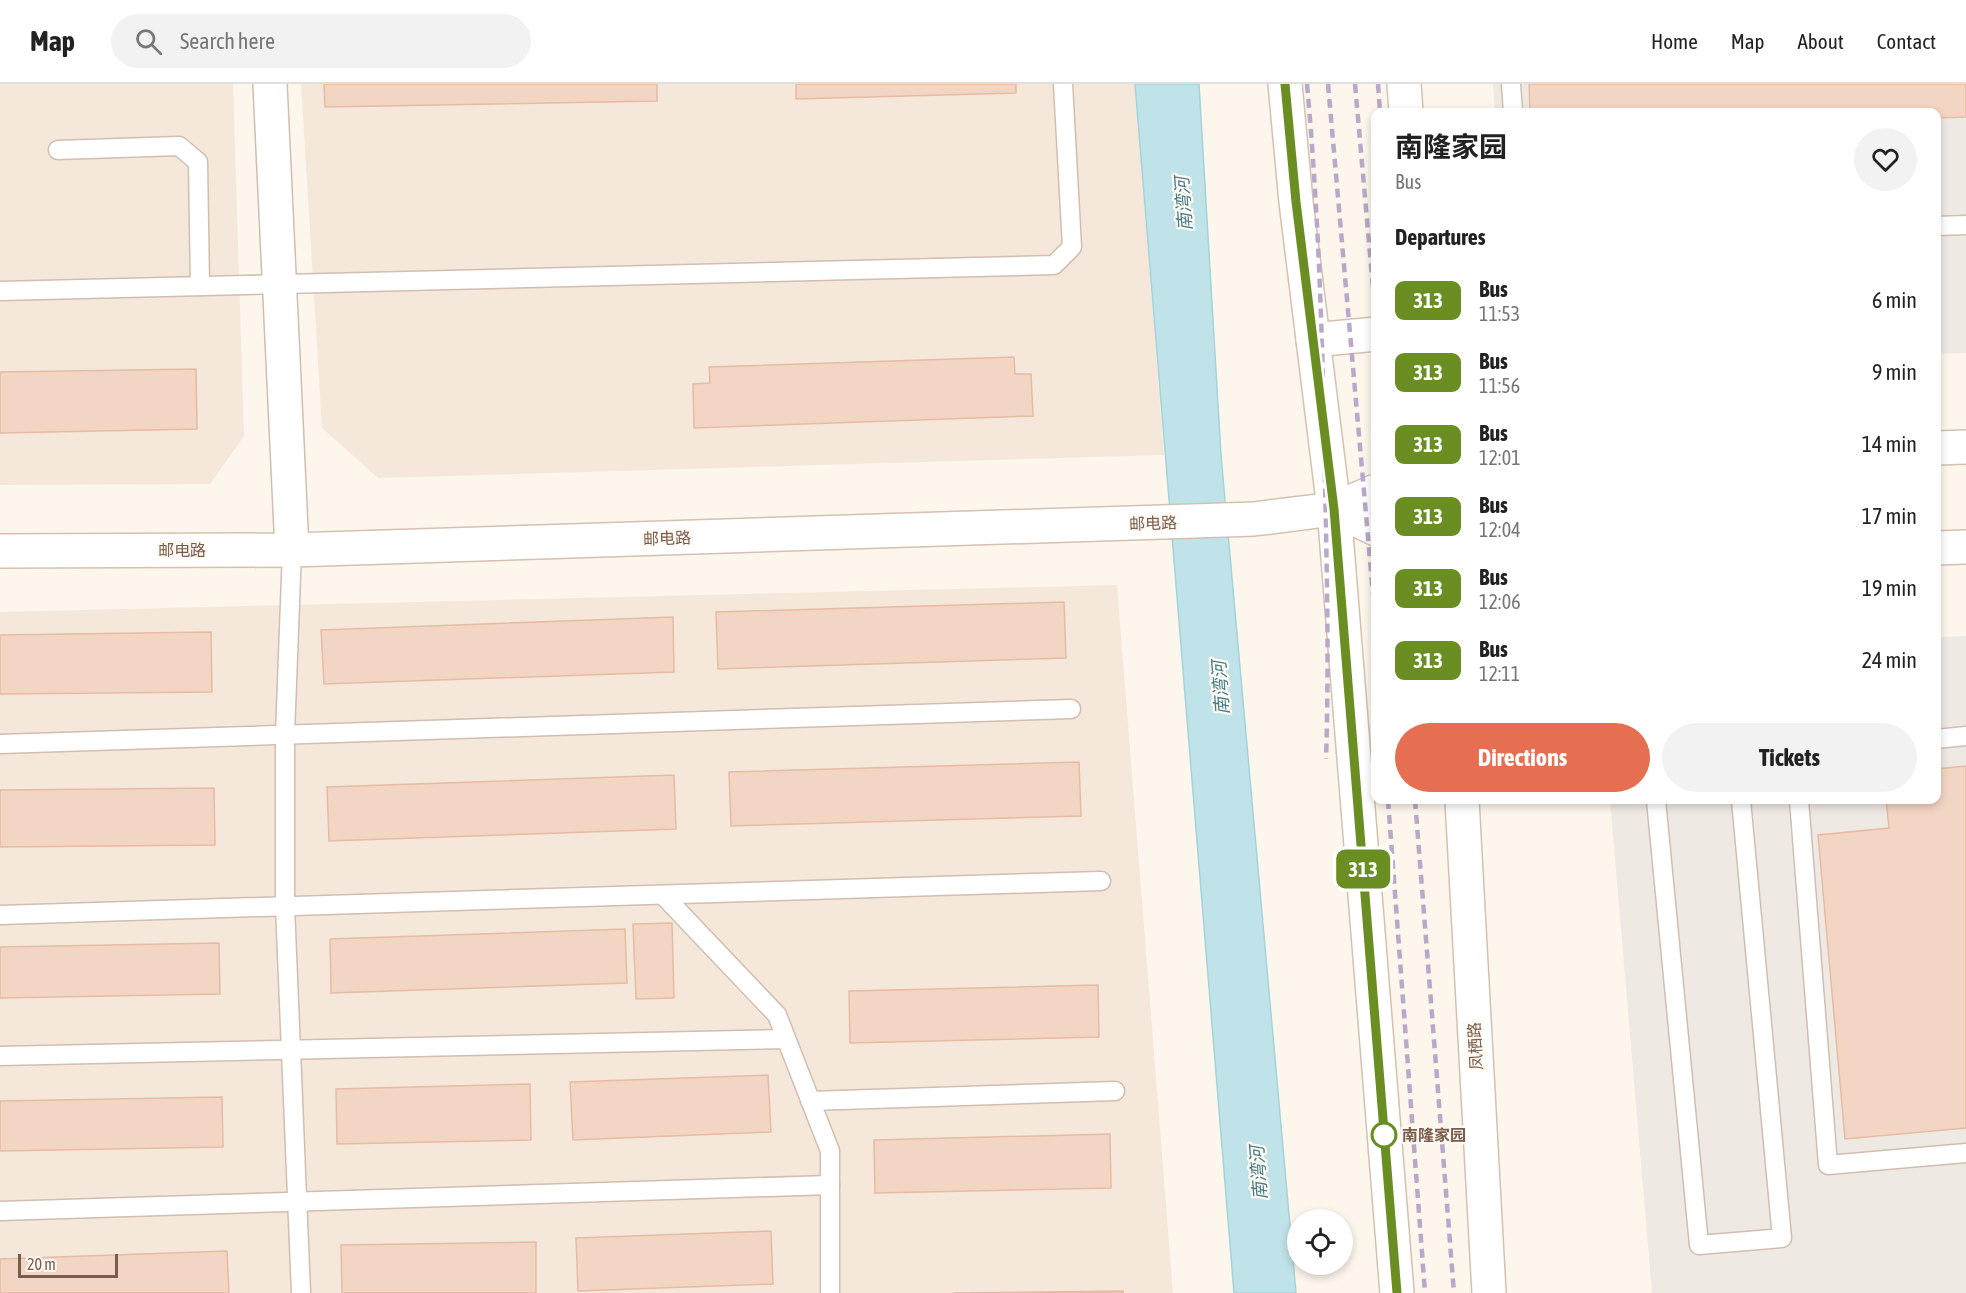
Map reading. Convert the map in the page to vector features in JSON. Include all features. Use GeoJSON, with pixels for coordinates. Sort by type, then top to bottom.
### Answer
{"type":"FeatureCollection","features":[{"type":"Feature","properties":{"kind":"street"},"geometry":{"type":"LineString","coordinates":[[270,84],[292,549]]}},
{"type":"Feature","properties":{"kind":"street"},"geometry":{"type":"LineString","coordinates":[[1285,84],[1296,202],[1334,509],[1397,1293]]}},
{"type":"Feature","properties":{"kind":"street"},"geometry":{"type":"LineString","coordinates":[[1404,84],[1406,108]]}},
{"type":"Feature","properties":{"kind":"street"},"geometry":{"type":"LineString","coordinates":[[1313,340],[1371,334]]}},
{"type":"Feature","properties":{"kind":"street"},"geometry":{"type":"LineString","coordinates":[[1941,448],[1966,447]]}},
{"type":"Feature","properties":{"kind":"street","name":"邮电路"},"geometry":{"type":"LineString","coordinates":[[0,551],[292,549],[1254,519],[1334,509],[1371,493]]}},
{"type":"Feature","properties":{"kind":"street"},"geometry":{"type":"LineString","coordinates":[[1334,509],[1371,527]]}},
{"type":"Feature","properties":{"kind":"street"},"geometry":{"type":"LineString","coordinates":[[1941,548],[1966,547]]}},
{"type":"Feature","properties":{"kind":"street","name":"凤栖路"},"geometry":{"type":"LineString","coordinates":[[1462,804],[1489,1293]]}},
{"type":"Feature","properties":{"kind":"lane"},"geometry":{"type":"LineString","coordinates":[[0,291],[1054,265],[1072,247],[1063,84]]}},
{"type":"Feature","properties":{"kind":"lane"},"geometry":{"type":"LineString","coordinates":[[1511,84],[1513,108]]}},
{"type":"Feature","properties":{"kind":"lane"},"geometry":{"type":"LineString","coordinates":[[58,150],[180,146],[198,162],[200,286]]}},
{"type":"Feature","properties":{"kind":"lane"},"geometry":{"type":"LineString","coordinates":[[1941,226],[1966,225]]}},
{"type":"Feature","properties":{"kind":"lane"},"geometry":{"type":"LineString","coordinates":[[292,549],[285,735],[285,906],[301,1293]]}},
{"type":"Feature","properties":{"kind":"lane"},"geometry":{"type":"LineString","coordinates":[[0,744],[1071,709]]}},
{"type":"Feature","properties":{"kind":"lane"},"geometry":{"type":"LineString","coordinates":[[1941,738],[1966,736]]}},
{"type":"Feature","properties":{"kind":"lane"},"geometry":{"type":"LineString","coordinates":[[1656,804],[1699,1245],[1782,1238],[1741,804]]}},
{"type":"Feature","properties":{"kind":"lane"},"geometry":{"type":"LineString","coordinates":[[1799,804],[1828,1165],[1966,1152]]}},
{"type":"Feature","properties":{"kind":"lane"},"geometry":{"type":"LineString","coordinates":[[0,915],[1101,881]]}},
{"type":"Feature","properties":{"kind":"lane"},"geometry":{"type":"LineString","coordinates":[[663,895],[777,1015],[830,1151],[830,1293]]}},
{"type":"Feature","properties":{"kind":"lane"},"geometry":{"type":"LineString","coordinates":[[0,1056],[786,1040]]}},
{"type":"Feature","properties":{"kind":"lane"},"geometry":{"type":"LineString","coordinates":[[810,1101],[1115,1091]]}},
{"type":"Feature","properties":{"kind":"lane"},"geometry":{"type":"LineString","coordinates":[[0,1211],[830,1185]]}},
{"type":"Feature","properties":{"kind":"shaded area"},"geometry":{"type":"Polygon","coordinates":[[[0,84],[233,84],[244,436],[210,484],[0,485],[0,84]]]}},
{"type":"Feature","properties":{"kind":"shaded area"},"geometry":{"type":"Polygon","coordinates":[[[301,84],[1135,84],[1164,455],[378,478],[322,428],[301,84]]]}},
{"type":"Feature","properties":{"kind":"shaded area"},"geometry":{"type":"Polygon","coordinates":[[[1493,84],[1966,84],[1966,353],[1941,354],[1941,108],[1495,108],[1493,84]]]}},
{"type":"Feature","properties":{"kind":"shaded area"},"geometry":{"type":"Polygon","coordinates":[[[1117,585],[1173,1293],[0,1293],[0,612],[1117,585]]]}},
{"type":"Feature","properties":{"kind":"shaded area"},"geometry":{"type":"Polygon","coordinates":[[[1966,636],[1966,1293],[1652,1293],[1610,804],[1941,804],[1941,637],[1966,636]]]}},
{"type":"Feature","properties":{"kind":"water","name":"南湾河"},"geometry":{"type":"Polygon","coordinates":[[[1135,84],[1199,84],[1221,455],[1288,1209],[1287,1275],[1294,1275],[1296,1293],[1234,1293],[1135,84]]]}},
{"type":"Feature","properties":{"kind":"building"},"geometry":{"type":"Polygon","coordinates":[[[324,84],[657,84],[657,101],[325,107],[324,84]]]}},
{"type":"Feature","properties":{"kind":"building"},"geometry":{"type":"Polygon","coordinates":[[[796,84],[1016,84],[1016,93],[796,99],[796,84]]]}},
{"type":"Feature","properties":{"kind":"building"},"geometry":{"type":"Polygon","coordinates":[[[1529,84],[1966,84],[1966,117],[1941,118],[1941,108],[1530,108],[1529,84]]]}},
{"type":"Feature","properties":{"kind":"building"},"geometry":{"type":"Polygon","coordinates":[[[1014,357],[1015,374],[1031,374],[1033,416],[694,428],[693,384],[710,383],[709,367],[1014,357]]]}},
{"type":"Feature","properties":{"kind":"building"},"geometry":{"type":"Polygon","coordinates":[[[196,369],[197,429],[0,433],[0,372],[196,369]]]}},
{"type":"Feature","properties":{"kind":"building"},"geometry":{"type":"Polygon","coordinates":[[[1064,602],[1066,658],[718,669],[716,612],[1064,602]]]}},
{"type":"Feature","properties":{"kind":"building"},"geometry":{"type":"Polygon","coordinates":[[[673,617],[674,672],[324,684],[321,630],[673,617]]]}},
{"type":"Feature","properties":{"kind":"building"},"geometry":{"type":"Polygon","coordinates":[[[211,632],[212,692],[0,694],[0,635],[211,632]]]}},
{"type":"Feature","properties":{"kind":"building"},"geometry":{"type":"Polygon","coordinates":[[[1079,762],[1081,816],[731,826],[729,772],[1079,762]]]}},
{"type":"Feature","properties":{"kind":"building"},"geometry":{"type":"Polygon","coordinates":[[[1966,766],[1966,1128],[1845,1139],[1818,835],[1889,828],[1886,804],[1941,804],[1941,768],[1966,766]]]}},
{"type":"Feature","properties":{"kind":"building"},"geometry":{"type":"Polygon","coordinates":[[[674,775],[676,829],[329,841],[327,787],[674,775]]]}},
{"type":"Feature","properties":{"kind":"building"},"geometry":{"type":"Polygon","coordinates":[[[214,788],[215,845],[0,847],[0,790],[214,788]]]}},
{"type":"Feature","properties":{"kind":"building"},"geometry":{"type":"Polygon","coordinates":[[[672,923],[674,998],[636,999],[633,924],[672,923]]]}},
{"type":"Feature","properties":{"kind":"building"},"geometry":{"type":"Polygon","coordinates":[[[625,929],[627,983],[331,993],[330,939],[625,929]]]}},
{"type":"Feature","properties":{"kind":"building"},"geometry":{"type":"Polygon","coordinates":[[[219,943],[220,994],[0,998],[0,947],[219,943]]]}},
{"type":"Feature","properties":{"kind":"building"},"geometry":{"type":"Polygon","coordinates":[[[1098,985],[1099,1037],[850,1043],[849,991],[1098,985]]]}},
{"type":"Feature","properties":{"kind":"building"},"geometry":{"type":"Polygon","coordinates":[[[768,1075],[771,1132],[573,1140],[570,1082],[768,1075]]]}},
{"type":"Feature","properties":{"kind":"building"},"geometry":{"type":"Polygon","coordinates":[[[530,1084],[531,1140],[337,1144],[336,1089],[530,1084]]]}},
{"type":"Feature","properties":{"kind":"building"},"geometry":{"type":"Polygon","coordinates":[[[222,1097],[223,1147],[0,1151],[0,1101],[222,1097]]]}},
{"type":"Feature","properties":{"kind":"building"},"geometry":{"type":"Polygon","coordinates":[[[1110,1134],[1111,1188],[875,1193],[874,1140],[1110,1134]]]}},
{"type":"Feature","properties":{"kind":"building"},"geometry":{"type":"Polygon","coordinates":[[[771,1231],[773,1284],[578,1291],[576,1238],[771,1231]]]}},
{"type":"Feature","properties":{"kind":"building"},"geometry":{"type":"Polygon","coordinates":[[[536,1242],[536,1293],[342,1293],[341,1245],[536,1242]]]}},
{"type":"Feature","properties":{"kind":"building"},"geometry":{"type":"Polygon","coordinates":[[[227,1251],[229,1293],[0,1293],[0,1259],[227,1251]]]}},
{"type":"Feature","properties":{"kind":"building"},"geometry":{"type":"Polygon","coordinates":[[[1123,1291],[1123,1293],[954,1293],[1123,1291]]]}},
{"type":"Feature","properties":{"kind":"railway"},"geometry":{"type":"LineString","coordinates":[[1307,84],[1317,234],[1323,383],[1327,621],[1326,759]]}},
{"type":"Feature","properties":{"kind":"railway"},"geometry":{"type":"LineString","coordinates":[[1328,84],[1371,571]]}},
{"type":"Feature","properties":{"kind":"railway"},"geometry":{"type":"LineString","coordinates":[[1355,84],[1371,265]]}},
{"type":"Feature","properties":{"kind":"railway"},"geometry":{"type":"LineString","coordinates":[[1378,84],[1380,108]]}},
{"type":"Feature","properties":{"kind":"railway"},"geometry":{"type":"LineString","coordinates":[[1388,804],[1425,1293]]}},
{"type":"Feature","properties":{"kind":"railway"},"geometry":{"type":"LineString","coordinates":[[1415,804],[1454,1293]]}},
{"type":"Feature","properties":{"kind":"bus line","name":"313"},"geometry":{"type":"LineString","coordinates":[[1285,84],[1296,202],[1334,509],[1397,1293]]}},
{"type":"Feature","properties":{"kind":"place","name":"南隆家园"},"geometry":{"type":"Point","coordinates":[1384,1135]}}]}
